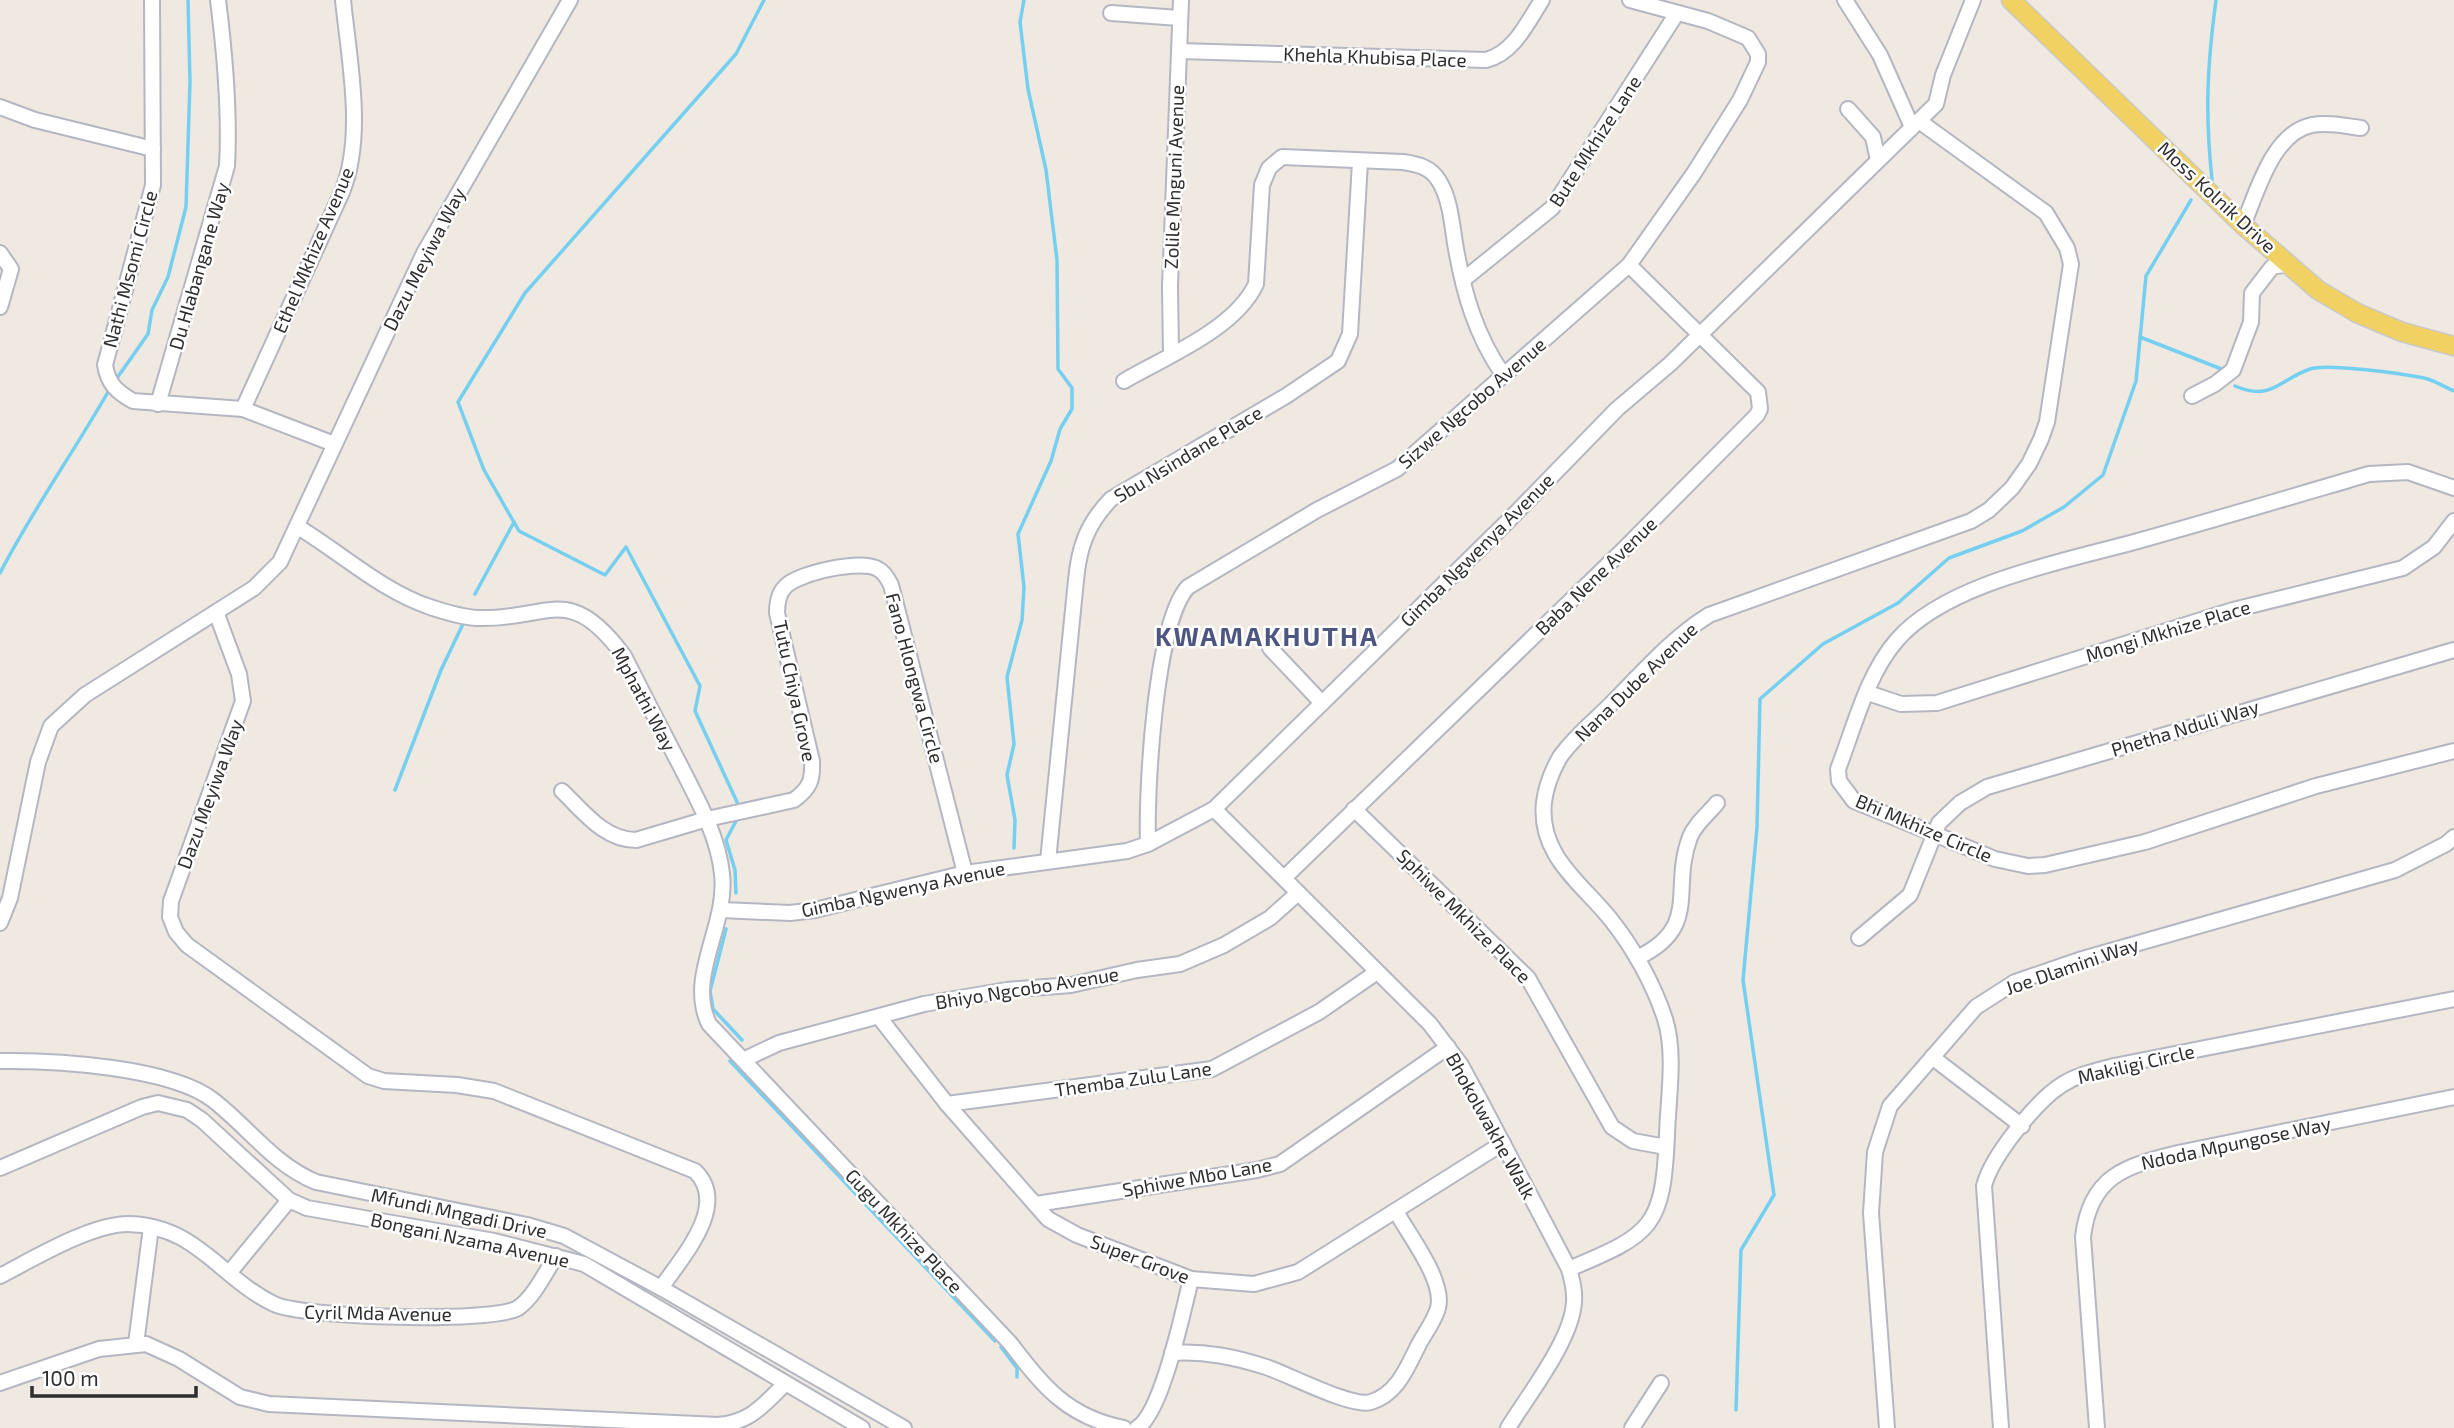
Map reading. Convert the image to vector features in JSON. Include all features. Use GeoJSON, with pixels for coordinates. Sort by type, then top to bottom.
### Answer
{"type":"FeatureCollection","features":[{"type":"Feature","properties":{"kind":"main road","name":"Moss Kolnik Drive"},"geometry":{"type":"LineString","coordinates":[[2019,3],[2243,225],[2318,290],[2357,313],[2402,332],[2454,346]]}},
{"type":"Feature","properties":{"kind":"street","name":"Nathi Msomi Circle"},"geometry":{"type":"LineString","coordinates":[[152,0],[153,149],[149,206],[105,365],[110,384],[118,393],[133,401],[243,409],[334,444]]}},
{"type":"Feature","properties":{"kind":"street","name":"Du Hlabangane Way"},"geometry":{"type":"LineString","coordinates":[[158,404],[227,166],[225,64],[218,0]]}},
{"type":"Feature","properties":{"kind":"street","name":"Ethel Mkhize Avenue"},"geometry":{"type":"LineString","coordinates":[[243,409],[342,192],[351,165],[354,129],[343,0]]}},
{"type":"Feature","properties":{"kind":"street","name":"Dazu Meyiwa Way"},"geometry":{"type":"LineString","coordinates":[[570,0],[424,253],[298,527],[279,562],[265,579],[216,612],[239,674],[243,701],[171,901],[170,917],[176,932],[207,961],[368,1076],[384,1081],[457,1084],[494,1091],[695,1171],[707,1187],[709,1200],[701,1226],[662,1288]]}},
{"type":"Feature","properties":{"kind":"street","name":"Zolile Mnguni Avenue"},"geometry":{"type":"LineString","coordinates":[[1171,354],[1170,272],[1181,0]]}},
{"type":"Feature","properties":{"kind":"street","name":"Khehla Khubisa Place"},"geometry":{"type":"LineString","coordinates":[[1179,51],[1486,60],[1511,47],[1542,0]]}},
{"type":"Feature","properties":{"kind":"street"},"geometry":{"type":"LineString","coordinates":[[1630,0],[1651,3],[1677,13]]}},
{"type":"Feature","properties":{"kind":"street"},"geometry":{"type":"LineString","coordinates":[[1845,0],[1880,55],[1916,124]]}},
{"type":"Feature","properties":{"kind":"street","name":"Gimba Ngwenya Avenue"},"geometry":{"type":"LineString","coordinates":[[721,910],[789,913],[965,873],[1088,858],[1148,844],[1214,809],[1509,520],[1617,409],[1698,335],[1916,124],[1940,97],[1943,75],[1973,0]]}},
{"type":"Feature","properties":{"kind":"street"},"geometry":{"type":"LineString","coordinates":[[1111,13],[1180,18]]}},
{"type":"Feature","properties":{"kind":"street","name":"Sizwe Ngcobo Avenue"},"geometry":{"type":"LineString","coordinates":[[1148,844],[1148,786],[1163,658],[1168,627],[1181,594],[1188,587],[1317,510],[1396,469],[1502,373],[1629,265],[1694,173],[1755,74],[1758,54],[1748,38],[1708,21],[1677,13]]}},
{"type":"Feature","properties":{"kind":"street","name":"Bute Mkhize Lane"},"geometry":{"type":"LineString","coordinates":[[1464,281],[1539,220],[1559,200],[1677,13]]}},
{"type":"Feature","properties":{"kind":"street"},"geometry":{"type":"LineString","coordinates":[[0,107],[35,120],[153,149]]}},
{"type":"Feature","properties":{"kind":"street"},"geometry":{"type":"LineString","coordinates":[[1848,109],[1872,137],[1878,160]]}},
{"type":"Feature","properties":{"kind":"street","name":"Nana Dube Avenue"},"geometry":{"type":"LineString","coordinates":[[1569,1269],[1613,1251],[1643,1232],[1653,1220],[1664,1187],[1670,1044],[1665,1020],[1637,958],[1613,922],[1558,860],[1548,842],[1544,803],[1548,783],[1561,756],[1679,636],[1709,615],[1971,521],[1989,510],[2021,476],[2044,430],[2069,282],[2071,264],[2067,248],[2046,213],[1916,124]]}},
{"type":"Feature","properties":{"kind":"street"},"geometry":{"type":"LineString","coordinates":[[2243,225],[2274,156],[2295,133],[2311,125],[2333,124],[2361,128]]}},
{"type":"Feature","properties":{"kind":"street"},"geometry":{"type":"LineString","coordinates":[[1124,381],[1231,318],[1250,298],[1256,284],[1262,185],[1269,168],[1282,158],[1403,162],[1419,165],[1433,173],[1444,192],[1478,335],[1502,373]]}},
{"type":"Feature","properties":{"kind":"street","name":"Sbu Nsindane Place"},"geometry":{"type":"LineString","coordinates":[[1048,861],[1079,551],[1086,532],[1111,499],[1286,396],[1338,361],[1350,334],[1360,162]]}},
{"type":"Feature","properties":{"kind":"street"},"geometry":{"type":"LineString","coordinates":[[0,253],[11,269],[10,280],[0,306]]}},
{"type":"Feature","properties":{"kind":"street"},"geometry":{"type":"LineString","coordinates":[[2192,396],[2215,384],[2233,370],[2251,322],[2252,293],[2272,267],[2289,264]]}},
{"type":"Feature","properties":{"kind":"street","name":"Baba Nene Avenue"},"geometry":{"type":"LineString","coordinates":[[1284,878],[1622,551],[1757,415],[1760,409],[1759,393],[1629,265]]}},
{"type":"Feature","properties":{"kind":"street","name":"Bhi Mkhize Circle"},"geometry":{"type":"LineString","coordinates":[[2454,488],[2408,471],[2369,474],[2001,580],[1959,597],[1914,623],[1896,641],[1868,693],[1838,769],[1839,781],[1854,801],[2012,863],[2045,865],[2145,842],[2316,786],[2454,751]]}},
{"type":"Feature","properties":{"kind":"street","name":"Mongi Mkhize Place"},"geometry":{"type":"LineString","coordinates":[[1868,693],[1901,704],[1917,706],[1937,703],[2233,610],[2403,568],[2434,547],[2454,520]]}},
{"type":"Feature","properties":{"kind":"street","name":"Mphathi Way"},"geometry":{"type":"LineString","coordinates":[[298,527],[406,597],[430,607],[478,618],[565,608],[587,618],[608,634],[624,656],[707,820],[722,873],[721,910],[700,989],[702,1010]]}},
{"type":"Feature","properties":{"kind":"street","name":"Fano Hlongwa Circle"},"geometry":{"type":"LineString","coordinates":[[797,577],[867,565],[884,574],[891,585],[965,873]]}},
{"type":"Feature","properties":{"kind":"street","name":"Tutu Chiya Grove"},"geometry":{"type":"LineString","coordinates":[[707,820],[794,800],[806,791],[813,779],[812,761],[777,613],[783,588],[797,577]]}},
{"type":"Feature","properties":{"kind":"street"},"geometry":{"type":"LineString","coordinates":[[0,923],[10,898],[38,762],[51,726],[85,695],[216,612]]}},
{"type":"Feature","properties":{"kind":"street"},"geometry":{"type":"LineString","coordinates":[[1270,648],[1322,703]]}},
{"type":"Feature","properties":{"kind":"street","name":"Phetha Nduli Way"},"geometry":{"type":"LineString","coordinates":[[1933,833],[1960,803],[1987,787],[2454,650]]}},
{"type":"Feature","properties":{"kind":"street"},"geometry":{"type":"LineString","coordinates":[[562,791],[601,828],[625,840],[645,838],[707,820]]}},
{"type":"Feature","properties":{"kind":"street"},"geometry":{"type":"LineString","coordinates":[[1637,958],[1664,942],[1677,923],[1690,838],[1717,803]]}},
{"type":"Feature","properties":{"kind":"street","name":"Bhokolwakhe Walk"},"geometry":{"type":"LineString","coordinates":[[1214,809],[1430,1024],[1448,1047],[1503,1143],[1569,1269],[1574,1289],[1572,1316],[1564,1335],[1508,1428]]}},
{"type":"Feature","properties":{"kind":"street","name":"Sphiwe Mkhize Place"},"geometry":{"type":"LineString","coordinates":[[1354,809],[1528,978],[1612,1127],[1633,1142],[1666,1147]]}},
{"type":"Feature","properties":{"kind":"street"},"geometry":{"type":"LineString","coordinates":[[1859,938],[1910,895],[1933,833]]}},
{"type":"Feature","properties":{"kind":"street","name":"Joe Dlamini Way"},"geometry":{"type":"LineString","coordinates":[[1887,1428],[1871,1213],[1875,1152],[1890,1106],[1976,1007],[2015,982],[2079,960],[2395,870],[2450,841]]}},
{"type":"Feature","properties":{"kind":"street","name":"Bhiyo Ngcobo Avenue"},"geometry":{"type":"LineString","coordinates":[[743,1060],[779,1042],[963,997],[1070,985],[1137,970],[1180,964],[1224,945],[1270,918],[1298,893]]}},
{"type":"Feature","properties":{"kind":"street","name":"Themba Zulu Lane"},"geometry":{"type":"LineString","coordinates":[[947,1104],[1212,1069],[1307,1018],[1377,972]]}},
{"type":"Feature","properties":{"kind":"street","name":"Makiligi Circle"},"geometry":{"type":"LineString","coordinates":[[2001,1428],[1983,1201],[1987,1173],[2049,1093],[2079,1075],[2454,999]]}},
{"type":"Feature","properties":{"kind":"street","name":"Gugu Mkhize Place"},"geometry":{"type":"LineString","coordinates":[[702,1010],[709,1024],[1010,1343],[1051,1395],[1072,1409],[1117,1427]]}},
{"type":"Feature","properties":{"kind":"street","name":"Super Grove"},"geometry":{"type":"LineString","coordinates":[[879,1017],[947,1104],[1059,1227],[1191,1279],[1234,1284],[1281,1279],[1316,1263],[1503,1143]]}},
{"type":"Feature","properties":{"kind":"street","name":"Sphiwe Mbo Lane"},"geometry":{"type":"LineString","coordinates":[[1036,1204],[1257,1170],[1280,1164],[1448,1047]]}},
{"type":"Feature","properties":{"kind":"street"},"geometry":{"type":"LineString","coordinates":[[1932,1057],[2022,1126]]}},
{"type":"Feature","properties":{"kind":"street","name":"Mfundi Mngadi Drive"},"geometry":{"type":"LineString","coordinates":[[0,1061],[47,1061],[171,1079],[212,1099],[262,1147],[296,1173],[340,1188],[564,1236],[662,1288],[904,1428]]}},
{"type":"Feature","properties":{"kind":"street","name":"Ndoda Mpungose Way"},"geometry":{"type":"LineString","coordinates":[[2097,1428],[2083,1237],[2085,1216],[2091,1203],[2115,1173],[2138,1163],[2178,1153],[2454,1097]]}},
{"type":"Feature","properties":{"kind":"street","name":"Bongani Nzama Avenue"},"geometry":{"type":"LineString","coordinates":[[0,1168],[142,1107],[158,1103],[187,1110],[202,1120],[289,1200],[327,1212],[494,1241],[555,1256],[602,1273],[862,1428]]}},
{"type":"Feature","properties":{"kind":"street"},"geometry":{"type":"LineString","coordinates":[[230,1272],[289,1200]]}},
{"type":"Feature","properties":{"kind":"street"},"geometry":{"type":"LineString","coordinates":[[1172,1353],[1224,1355],[1302,1380],[1357,1403],[1370,1402],[1385,1395],[1398,1383],[1411,1360],[1435,1315],[1440,1297],[1436,1282],[1397,1213]]}},
{"type":"Feature","properties":{"kind":"street","name":"Cyril Mda Avenue"},"geometry":{"type":"LineString","coordinates":[[0,1276],[98,1230],[127,1224],[151,1227],[187,1239],[275,1304],[295,1311],[348,1315],[491,1314],[518,1307],[555,1256]]}},
{"type":"Feature","properties":{"kind":"street"},"geometry":{"type":"LineString","coordinates":[[136,1344],[151,1227]]}},
{"type":"Feature","properties":{"kind":"street"},"geometry":{"type":"LineString","coordinates":[[1137,1428],[1145,1423],[1150,1413],[1172,1353],[1191,1279]]}},
{"type":"Feature","properties":{"kind":"street"},"geometry":{"type":"LineString","coordinates":[[0,1383],[99,1349],[136,1344],[162,1350],[240,1397],[259,1402],[444,1420],[718,1425],[739,1423],[756,1412],[785,1384]]}},
{"type":"Feature","properties":{"kind":"street"},"geometry":{"type":"LineString","coordinates":[[1632,1428],[1661,1383]]}},
{"type":"Feature","properties":{"kind":"waterway"},"geometry":{"type":"LineString","coordinates":[[117,378],[148,334],[152,310],[168,277],[186,207],[190,82],[188,0]]}},
{"type":"Feature","properties":{"kind":"waterway"},"geometry":{"type":"LineString","coordinates":[[737,802],[695,711],[700,686],[626,547],[605,575],[519,531],[484,470],[458,402],[525,293],[736,54],[764,0]]}},
{"type":"Feature","properties":{"kind":"waterway"},"geometry":{"type":"LineString","coordinates":[[1014,848],[1015,820],[1007,775],[1014,744],[1007,677],[1022,620],[1024,587],[1018,534],[1051,461],[1060,429],[1072,409],[1072,388],[1058,369],[1057,260],[1046,170],[1028,89],[1020,22],[1024,0]]}},
{"type":"Feature","properties":{"kind":"waterway"},"geometry":{"type":"LineString","coordinates":[[2212,180],[2208,90],[2216,0]]}},
{"type":"Feature","properties":{"kind":"waterway"},"geometry":{"type":"LineString","coordinates":[[1736,1410],[1741,1250],[1774,1195],[1743,980],[1757,827],[1760,699],[1823,644],[1898,603],[1949,558],[2022,531],[2064,507],[2103,475],[2136,381],[2146,276],[2191,200]]}},
{"type":"Feature","properties":{"kind":"waterway"},"geometry":{"type":"LineString","coordinates":[[2140,337],[2224,370]]}},
{"type":"Feature","properties":{"kind":"waterway"},"geometry":{"type":"LineString","coordinates":[[2235,386],[2258,392],[2275,387],[2310,369],[2332,367],[2424,378],[2454,391]]}},
{"type":"Feature","properties":{"kind":"waterway"},"geometry":{"type":"LineString","coordinates":[[0,573],[25,527],[108,392]]}},
{"type":"Feature","properties":{"kind":"waterway"},"geometry":{"type":"LineString","coordinates":[[475,594],[514,522]]}},
{"type":"Feature","properties":{"kind":"waterway"},"geometry":{"type":"LineString","coordinates":[[395,790],[441,670],[463,624]]}},
{"type":"Feature","properties":{"kind":"waterway"},"geometry":{"type":"LineString","coordinates":[[736,821],[726,840],[735,870],[736,893]]}},
{"type":"Feature","properties":{"kind":"waterway"},"geometry":{"type":"LineString","coordinates":[[726,929],[710,991],[713,1009],[742,1040]]}},
{"type":"Feature","properties":{"kind":"waterway"},"geometry":{"type":"LineString","coordinates":[[730,1061],[995,1341]]}},
{"type":"Feature","properties":{"kind":"waterway"},"geometry":{"type":"LineString","coordinates":[[1001,1347],[1017,1368],[1017,1377]]}},
{"type":"Feature","properties":{"kind":"district","name":"KWAMAKHUTHA"},"geometry":{"type":"Point","coordinates":[1267,637]}}]}
